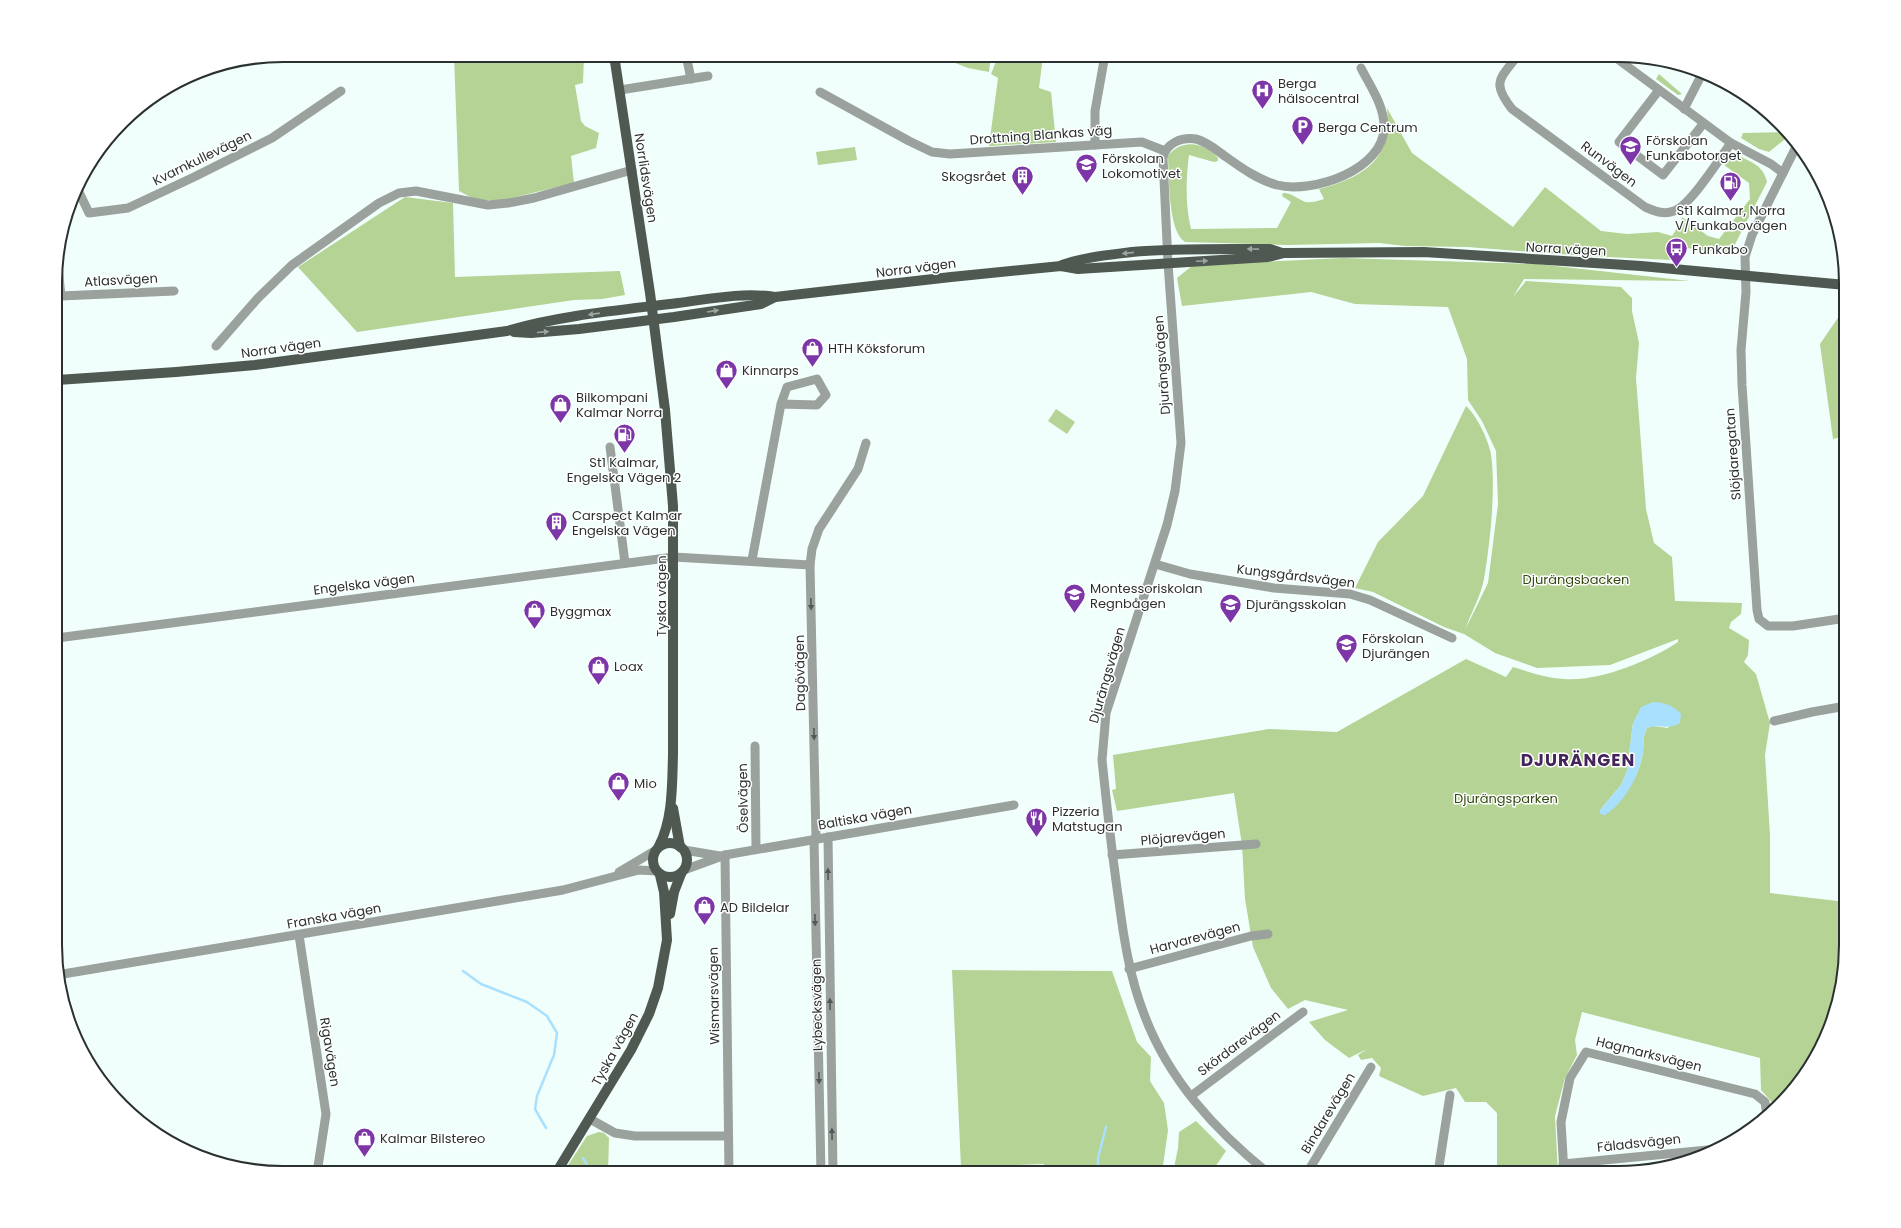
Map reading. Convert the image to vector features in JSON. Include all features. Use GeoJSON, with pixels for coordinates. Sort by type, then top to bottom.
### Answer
{"type":"FeatureCollection","features":[{"type":"Feature","properties":{"kind":"main road","name":"Norrlidsvägen"},"geometry":{"type":"LineString","coordinates":[[615,62],[652,306]]}},
{"type":"Feature","properties":{"kind":"main road","name":"Norra vägen"},"geometry":{"type":"LineString","coordinates":[[62,380],[255,365],[508,331],[531,324],[652,306],[760,295],[775,297],[951,276],[1061,266],[1078,260],[1105,255],[1167,249],[1270,249],[1284,253]]}},
{"type":"Feature","properties":{"kind":"main road","name":"Norra vägen"},"geometry":{"type":"LineString","coordinates":[[1061,266],[1078,269],[1268,257],[1284,253],[1424,252],[1640,266],[1839,284]]}},
{"type":"Feature","properties":{"kind":"main road","name":"Norra vägen"},"geometry":{"type":"LineString","coordinates":[[508,331],[539,332],[654,320],[761,304],[775,297]]}},
{"type":"Feature","properties":{"kind":"main road","name":"Tyska vägen"},"geometry":{"type":"LineString","coordinates":[[652,306],[670,461],[674,557],[674,746],[672,792],[667,828],[657,848]]}},
{"type":"Feature","properties":{"kind":"main road","name":"Tyska vägen"},"geometry":{"type":"LineString","coordinates":[[672,792],[676,828],[682,848]]}},
{"type":"Feature","properties":{"kind":"main road"},"geometry":{"type":"LineString","coordinates":[[671,843],[682,848],[687,859],[682,872],[670,878],[659,873],[653,862],[657,848],[671,843]]}},
{"type":"Feature","properties":{"kind":"main road","name":"Tyska vägen"},"geometry":{"type":"LineString","coordinates":[[667,926],[674,892],[682,872]]}},
{"type":"Feature","properties":{"kind":"main road","name":"Tyska vägen"},"geometry":{"type":"LineString","coordinates":[[560,1166],[632,1050],[649,1014],[658,988],[666,946],[667,926],[664,892],[659,873]]}},
{"type":"Feature","properties":{"kind":"street"},"geometry":{"type":"LineString","coordinates":[[688,62],[691,78]]}},
{"type":"Feature","properties":{"kind":"street"},"geometry":{"type":"LineString","coordinates":[[1095,145],[1095,111],[1103,62]]}},
{"type":"Feature","properties":{"kind":"street","name":"Runvägen"},"geometry":{"type":"LineString","coordinates":[[1512,62],[1501,76],[1499,89],[1512,109],[1645,207],[1660,213],[1675,211],[1688,202],[1731,143]]}},
{"type":"Feature","properties":{"kind":"street"},"geometry":{"type":"LineString","coordinates":[[1621,62],[1703,124],[1731,143],[1771,164],[1783,173]]}},
{"type":"Feature","properties":{"kind":"street"},"geometry":{"type":"LineString","coordinates":[[1168,263],[1163,158],[1169,145],[1187,138],[1206,143],[1248,172],[1278,185],[1294,187],[1308,186],[1344,177],[1372,157],[1381,144],[1384,127],[1381,106],[1361,68]]}},
{"type":"Feature","properties":{"kind":"street"},"geometry":{"type":"LineString","coordinates":[[620,90],[708,76]]}},
{"type":"Feature","properties":{"kind":"street"},"geometry":{"type":"LineString","coordinates":[[1684,109],[1700,78]]}},
{"type":"Feature","properties":{"kind":"street","name":"Kvarnkullevägen"},"geometry":{"type":"LineString","coordinates":[[80,195],[89,213],[128,208],[272,138],[341,90]]}},
{"type":"Feature","properties":{"kind":"street"},"geometry":{"type":"LineString","coordinates":[[1659,90],[1619,142],[1663,175],[1703,124]]}},
{"type":"Feature","properties":{"kind":"street","name":"Drottning Blankas väg"},"geometry":{"type":"LineString","coordinates":[[820,92],[932,152],[950,154],[1142,142],[1165,151]]}},
{"type":"Feature","properties":{"kind":"street","name":"Slöjdaregatan"},"geometry":{"type":"LineString","coordinates":[[1794,150],[1752,235],[1745,257],[1746,292],[1741,350],[1742,385],[1757,610],[1759,619],[1768,626],[1792,626],[1839,619]]}},
{"type":"Feature","properties":{"kind":"street"},"geometry":{"type":"LineString","coordinates":[[216,346],[258,298],[292,265],[379,203],[399,193],[416,191],[488,205],[534,198],[632,170]]}},
{"type":"Feature","properties":{"kind":"street","name":"Djurängsvägen"},"geometry":{"type":"LineString","coordinates":[[1168,263],[1181,443],[1176,491],[1155,564],[1106,713],[1102,760],[1112,855],[1130,969],[1144,1015],[1164,1056],[1191,1096],[1217,1128],[1255,1166]]}},
{"type":"Feature","properties":{"kind":"street","name":"Atlasvägen"},"geometry":{"type":"LineString","coordinates":[[62,296],[174,291]]}},
{"type":"Feature","properties":{"kind":"street"},"geometry":{"type":"LineString","coordinates":[[752,560],[782,404],[787,387],[817,379],[826,395],[817,405],[782,404]]}},
{"type":"Feature","properties":{"kind":"street","name":"Dagövägen"},"geometry":{"type":"LineString","coordinates":[[815,839],[810,565],[812,549],[819,529],[858,469],[866,443]]}},
{"type":"Feature","properties":{"kind":"street"},"geometry":{"type":"LineString","coordinates":[[610,447],[625,563]]}},
{"type":"Feature","properties":{"kind":"street"},"geometry":{"type":"LineString","coordinates":[[674,557],[752,560],[810,565]]}},
{"type":"Feature","properties":{"kind":"street","name":"Engelska vägen"},"geometry":{"type":"LineString","coordinates":[[62,637],[674,557]]}},
{"type":"Feature","properties":{"kind":"street","name":"Kungsgårdsvägen"},"geometry":{"type":"LineString","coordinates":[[1155,564],[1190,574],[1274,588],[1350,594],[1370,600],[1452,638]]}},
{"type":"Feature","properties":{"kind":"street"},"geometry":{"type":"LineString","coordinates":[[1774,721],[1839,707]]}},
{"type":"Feature","properties":{"kind":"street","name":"Öselvägen"},"geometry":{"type":"LineString","coordinates":[[755,746],[756,849]]}},
{"type":"Feature","properties":{"kind":"street","name":"Baltiska vägen"},"geometry":{"type":"LineString","coordinates":[[682,872],[722,855],[1014,805]]}},
{"type":"Feature","properties":{"kind":"street","name":"Lybecksvägen"},"geometry":{"type":"LineString","coordinates":[[828,837],[833,1166]]}},
{"type":"Feature","properties":{"kind":"street","name":"Lybecksvägen"},"geometry":{"type":"LineString","coordinates":[[815,839],[821,1166]]}},
{"type":"Feature","properties":{"kind":"street","name":"Plöjarevägen"},"geometry":{"type":"LineString","coordinates":[[1112,855],[1256,844]]}},
{"type":"Feature","properties":{"kind":"street","name":"Franska vägen"},"geometry":{"type":"LineString","coordinates":[[613,876],[657,848]]}},
{"type":"Feature","properties":{"kind":"street","name":"Baltiska vägen"},"geometry":{"type":"LineString","coordinates":[[682,848],[722,855]]}},
{"type":"Feature","properties":{"kind":"street","name":"Wismarsvägen"},"geometry":{"type":"LineString","coordinates":[[722,855],[729,1166]]}},
{"type":"Feature","properties":{"kind":"street","name":"Franska vägen"},"geometry":{"type":"LineString","coordinates":[[64,974],[563,890],[639,870],[659,873]]}},
{"type":"Feature","properties":{"kind":"street","name":"Harvarevägen"},"geometry":{"type":"LineString","coordinates":[[1130,969],[1251,936],[1268,934]]}},
{"type":"Feature","properties":{"kind":"street","name":"Rigavägen"},"geometry":{"type":"LineString","coordinates":[[299,935],[326,1114],[318,1166]]}},
{"type":"Feature","properties":{"kind":"street","name":"Skördarevägen"},"geometry":{"type":"LineString","coordinates":[[1191,1096],[1303,1012]]}},
{"type":"Feature","properties":{"kind":"street","name":"Hagmarksvägen"},"geometry":{"type":"LineString","coordinates":[[1564,1166],[1561,1122],[1570,1078],[1586,1052],[1755,1094],[1765,1102],[1766,1109]]}},
{"type":"Feature","properties":{"kind":"street","name":"Bindarevägen"},"geometry":{"type":"LineString","coordinates":[[1311,1166],[1370,1067]]}},
{"type":"Feature","properties":{"kind":"street"},"geometry":{"type":"LineString","coordinates":[[1439,1166],[1450,1095]]}},
{"type":"Feature","properties":{"kind":"street"},"geometry":{"type":"LineString","coordinates":[[590,1119],[615,1133],[635,1136],[728,1136]]}},
{"type":"Feature","properties":{"kind":"street","name":"Fäladsvägen"},"geometry":{"type":"LineString","coordinates":[[1579,1166],[1699,1150]]}},
{"type":"Feature","properties":{"kind":"green space"},"geometry":{"type":"Polygon","coordinates":[[[454,62],[584,62],[583,83],[575,85],[581,121],[585,126],[599,133],[596,148],[571,156],[574,183],[503,200],[476,200],[459,191],[454,62]]]}},
{"type":"Feature","properties":{"kind":"green space"},"geometry":{"type":"Polygon","coordinates":[[[953,62],[990,62],[989,72],[968,68],[953,62]]]}},
{"type":"Feature","properties":{"kind":"green space"},"geometry":{"type":"Polygon","coordinates":[[[996,62],[1042,62],[1039,88],[1051,92],[1056,142],[989,146],[998,78],[991,74],[996,62]]]}},
{"type":"Feature","properties":{"kind":"green space"},"geometry":{"type":"Polygon","coordinates":[[[1659,74],[1682,94],[1678,95],[1656,79],[1659,74]]]}},
{"type":"Feature","properties":{"kind":"green space"},"geometry":{"type":"Polygon","coordinates":[[[1387,108],[1412,153],[1513,227],[1545,187],[1601,231],[1627,234],[1658,232],[1672,236],[1681,222],[1682,217],[1708,236],[1719,239],[1750,199],[1749,183],[1724,165],[1735,154],[1755,164],[1763,171],[1767,182],[1731,252],[1723,253],[1672,246],[1672,260],[1587,256],[1467,247],[1405,246],[1379,243],[1288,245],[1185,242],[1179,236],[1172,216],[1170,203],[1168,156],[1179,146],[1193,144],[1207,148],[1218,158],[1218,161],[1214,162],[1189,155],[1187,192],[1191,229],[1277,228],[1291,202],[1282,196],[1283,193],[1291,194],[1307,202],[1314,202],[1324,199],[1319,189],[1350,178],[1362,172],[1372,163],[1380,153],[1385,140],[1388,126],[1387,108]]]}},
{"type":"Feature","properties":{"kind":"green space"},"geometry":{"type":"Polygon","coordinates":[[[1779,132],[1785,139],[1769,152],[1759,149],[1741,138],[1743,133],[1779,132]]]}},
{"type":"Feature","properties":{"kind":"green space"},"geometry":{"type":"Polygon","coordinates":[[[855,147],[857,160],[818,165],[816,152],[855,147]]]}},
{"type":"Feature","properties":{"kind":"green space"},"geometry":{"type":"Polygon","coordinates":[[[405,197],[453,203],[455,277],[620,271],[625,295],[602,299],[574,300],[357,332],[298,267],[405,197]]]}},
{"type":"Feature","properties":{"kind":"green space"},"geometry":{"type":"Polygon","coordinates":[[[1343,258],[1537,264],[1690,281],[1524,279],[1513,297],[1526,281],[1621,287],[1632,298],[1632,311],[1639,343],[1636,378],[1646,509],[1654,543],[1672,557],[1675,601],[1742,603],[1741,614],[1731,622],[1729,628],[1749,640],[1748,655],[1744,662],[1756,674],[1770,723],[1765,755],[1770,835],[1770,893],[1839,901],[1839,960],[1835,988],[1827,1016],[1816,1043],[1802,1068],[1784,1091],[1772,1103],[1761,1090],[1760,1058],[1582,1012],[1575,1040],[1577,1055],[1565,1078],[1555,1116],[1558,1166],[1497,1166],[1497,1113],[1486,1102],[1465,1102],[1456,1088],[1423,1096],[1379,1076],[1381,1068],[1372,1058],[1361,1060],[1358,1055],[1367,1049],[1349,1058],[1325,1040],[1309,1022],[1348,1010],[1305,1000],[1288,1009],[1271,988],[1253,947],[1245,899],[1242,845],[1234,793],[1117,811],[1112,790],[1116,789],[1113,755],[1269,729],[1337,732],[1466,659],[1506,677],[1513,667],[1551,677],[1578,679],[1608,674],[1623,669],[1639,663],[1678,642],[1678,639],[1610,665],[1537,668],[1495,653],[1464,634],[1444,627],[1373,592],[1355,588],[1378,542],[1423,496],[1466,406],[1482,428],[1491,454],[1493,500],[1484,579],[1481,592],[1466,628],[1488,583],[1498,504],[1496,451],[1482,421],[1468,400],[1467,359],[1448,307],[1355,304],[1311,292],[1182,306],[1177,278],[1193,265],[1343,258]],[[1671,708],[1633,723],[1627,771],[1621,785],[1600,810],[1627,789],[1636,776],[1642,758],[1644,736],[1647,728],[1653,726],[1668,728],[1677,710],[1671,708]]]}},
{"type":"Feature","properties":{"kind":"green space"},"geometry":{"type":"Polygon","coordinates":[[[1839,316],[1839,438],[1833,439],[1820,344],[1839,316]]]}},
{"type":"Feature","properties":{"kind":"green space"},"geometry":{"type":"Polygon","coordinates":[[[1056,409],[1075,422],[1067,434],[1048,421],[1056,409]]]}},
{"type":"Feature","properties":{"kind":"green space"},"geometry":{"type":"Polygon","coordinates":[[[952,970],[1112,971],[1137,1042],[1151,1057],[1150,1081],[1164,1103],[1168,1130],[1163,1166],[1044,1166],[1044,1164],[961,1166],[952,970]]]}},
{"type":"Feature","properties":{"kind":"green space"},"geometry":{"type":"Polygon","coordinates":[[[1196,1121],[1226,1151],[1216,1166],[1174,1166],[1179,1132],[1196,1121]]]}},
{"type":"Feature","properties":{"kind":"green space"},"geometry":{"type":"Polygon","coordinates":[[[599,1132],[604,1133],[609,1138],[608,1166],[568,1166],[587,1136],[599,1132]]]}},
{"type":"Feature","properties":{"kind":"water"},"geometry":{"type":"Polygon","coordinates":[[[1653,702],[1665,704],[1675,709],[1681,714],[1680,723],[1667,727],[1656,726],[1647,728],[1644,736],[1640,766],[1629,790],[1612,810],[1605,815],[1600,814],[1600,810],[1621,785],[1627,771],[1633,723],[1641,707],[1653,702]]]}},
{"type":"Feature","properties":{"kind":"waterway"},"geometry":{"type":"LineString","coordinates":[[463,971],[481,984],[527,1002],[547,1016],[557,1033],[554,1055],[537,1096],[535,1109],[546,1128]]}},
{"type":"Feature","properties":{"kind":"waterway"},"geometry":{"type":"LineString","coordinates":[[1098,1166],[1098,1158],[1106,1127]]}},
{"type":"Feature","properties":{"kind":"waterway"},"geometry":{"type":"LineString","coordinates":[[583,1158],[587,1166]]}},
{"type":"Feature","properties":{"kind":"place","name":"Berga hälsocentral"},"geometry":{"type":"Point","coordinates":[1263,110]}},
{"type":"Feature","properties":{"kind":"place","name":"Berga Centrum"},"geometry":{"type":"Point","coordinates":[1303,146]}},
{"type":"Feature","properties":{"kind":"place","name":"Förskolan Funkabotorget"},"geometry":{"type":"Point","coordinates":[1631,166]}},
{"type":"Feature","properties":{"kind":"place","name":"Förskolan Lokomotivet"},"geometry":{"type":"Point","coordinates":[1087,184]}},
{"type":"Feature","properties":{"kind":"place","name":"Skogsrået"},"geometry":{"type":"Point","coordinates":[1022,196]}},
{"type":"Feature","properties":{"kind":"place","name":"St1 Kalmar, Norra V/Funkabovägen"},"geometry":{"type":"Point","coordinates":[1731,202]}},
{"type":"Feature","properties":{"kind":"place","name":"Funkabo"},"geometry":{"type":"Point","coordinates":[1676,268]}},
{"type":"Feature","properties":{"kind":"place","name":"HTH Köksforum"},"geometry":{"type":"Point","coordinates":[812,368]}},
{"type":"Feature","properties":{"kind":"place","name":"Kinnarps"},"geometry":{"type":"Point","coordinates":[726,390]}},
{"type":"Feature","properties":{"kind":"place","name":"Bilkompani Kalmar Norra"},"geometry":{"type":"Point","coordinates":[561,424]}},
{"type":"Feature","properties":{"kind":"place","name":"St1 Kalmar, Engelska Vägen 2"},"geometry":{"type":"Point","coordinates":[624,454]}},
{"type":"Feature","properties":{"kind":"place","name":"Carspect Kalmar Engelska Vägen"},"geometry":{"type":"Point","coordinates":[556,542]}},
{"type":"Feature","properties":{"kind":"place","name":"Montessoriskolan Regnbågen"},"geometry":{"type":"Point","coordinates":[1074,614]}},
{"type":"Feature","properties":{"kind":"place","name":"Djurängsskolan"},"geometry":{"type":"Point","coordinates":[1231,624]}},
{"type":"Feature","properties":{"kind":"place","name":"Byggmax"},"geometry":{"type":"Point","coordinates":[535,630]}},
{"type":"Feature","properties":{"kind":"place","name":"Förskolan Djurängen"},"geometry":{"type":"Point","coordinates":[1346,664]}},
{"type":"Feature","properties":{"kind":"place","name":"Loax"},"geometry":{"type":"Point","coordinates":[598,686]}},
{"type":"Feature","properties":{"kind":"place","name":"Mio"},"geometry":{"type":"Point","coordinates":[618,802]}},
{"type":"Feature","properties":{"kind":"place","name":"Pizzeria Matstugan"},"geometry":{"type":"Point","coordinates":[1037,838]}},
{"type":"Feature","properties":{"kind":"place","name":"AD Bildelar"},"geometry":{"type":"Point","coordinates":[705,926]}},
{"type":"Feature","properties":{"kind":"place","name":"Kalmar Bilstereo"},"geometry":{"type":"Point","coordinates":[364,1158]}},
{"type":"Feature","properties":{"kind":"district","name":"DJURÄNGEN"},"geometry":{"type":"Point","coordinates":[1578,760]}},
{"type":"Feature","properties":{"kind":"park label","name":"Djurängsbacken"},"geometry":{"type":"Point","coordinates":[1576,579]}},
{"type":"Feature","properties":{"kind":"park label","name":"Djurängsparken"},"geometry":{"type":"Point","coordinates":[1506,798]}}]}
